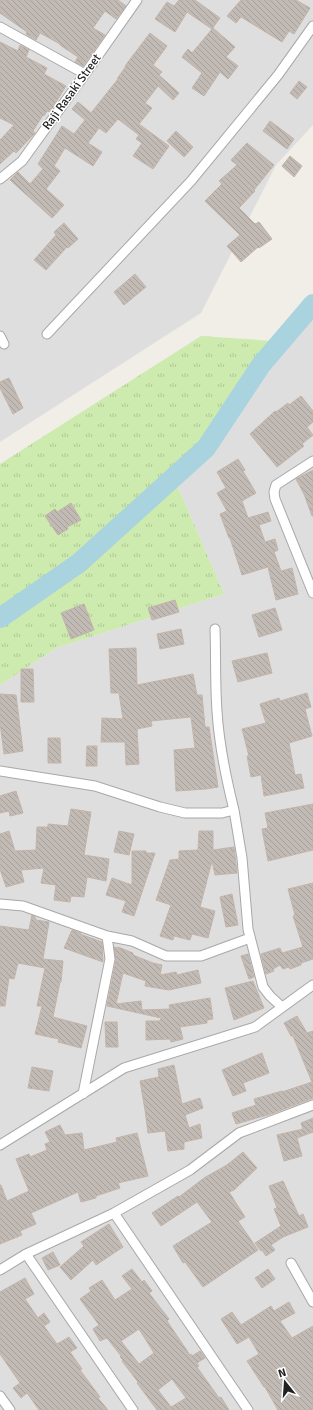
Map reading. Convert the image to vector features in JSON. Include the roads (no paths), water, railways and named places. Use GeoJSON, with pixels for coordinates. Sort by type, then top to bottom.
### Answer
{"type":"FeatureCollection","features":[{"type":"Feature","properties":{"kind":"street","name":"Raji Rasaki Street"},"geometry":{"type":"LineString","coordinates":[[0,179],[22,161],[137,0]]}},
{"type":"Feature","properties":{"kind":"street"},"geometry":{"type":"LineString","coordinates":[[46,334],[191,181],[278,75],[313,26]]}},
{"type":"Feature","properties":{"kind":"street"},"geometry":{"type":"LineString","coordinates":[[0,27],[85,74]]}},
{"type":"Feature","properties":{"kind":"street"},"geometry":{"type":"LineString","coordinates":[[313,460],[276,485],[274,492],[275,499],[313,593]]}},
{"type":"Feature","properties":{"kind":"street"},"geometry":{"type":"LineString","coordinates":[[215,629],[219,734],[226,779],[234,810],[242,858],[247,921],[250,938],[263,986],[270,996],[282,1007]]}},
{"type":"Feature","properties":{"kind":"street"},"geometry":{"type":"LineString","coordinates":[[0,771],[96,786],[160,807],[185,813],[222,813],[234,810]]}},
{"type":"Feature","properties":{"kind":"street"},"geometry":{"type":"LineString","coordinates":[[0,904],[23,906],[107,936],[132,941],[166,956],[201,956],[250,938]]}},
{"type":"Feature","properties":{"kind":"street"},"geometry":{"type":"LineString","coordinates":[[83,1094],[110,959],[107,936]]}},
{"type":"Feature","properties":{"kind":"street"},"geometry":{"type":"LineString","coordinates":[[0,1145],[124,1068],[255,1027],[313,985]]}},
{"type":"Feature","properties":{"kind":"street"},"geometry":{"type":"LineString","coordinates":[[0,1270],[26,1254],[114,1213],[190,1170],[239,1133],[313,1105]]}},
{"type":"Feature","properties":{"kind":"street"},"geometry":{"type":"LineString","coordinates":[[114,1213],[248,1410]]}},
{"type":"Feature","properties":{"kind":"street"},"geometry":{"type":"LineString","coordinates":[[26,1254],[133,1410]]}},
{"type":"Feature","properties":{"kind":"street"},"geometry":{"type":"LineString","coordinates":[[291,1264],[313,1302]]}},
{"type":"Feature","properties":{"kind":"street"},"geometry":{"type":"LineString","coordinates":[[0,1396],[10,1410]]}},
{"type":"Feature","properties":{"kind":"waterway"},"geometry":{"type":"LineString","coordinates":[[0,618],[79,563],[206,448],[261,365],[313,304]]}}]}
